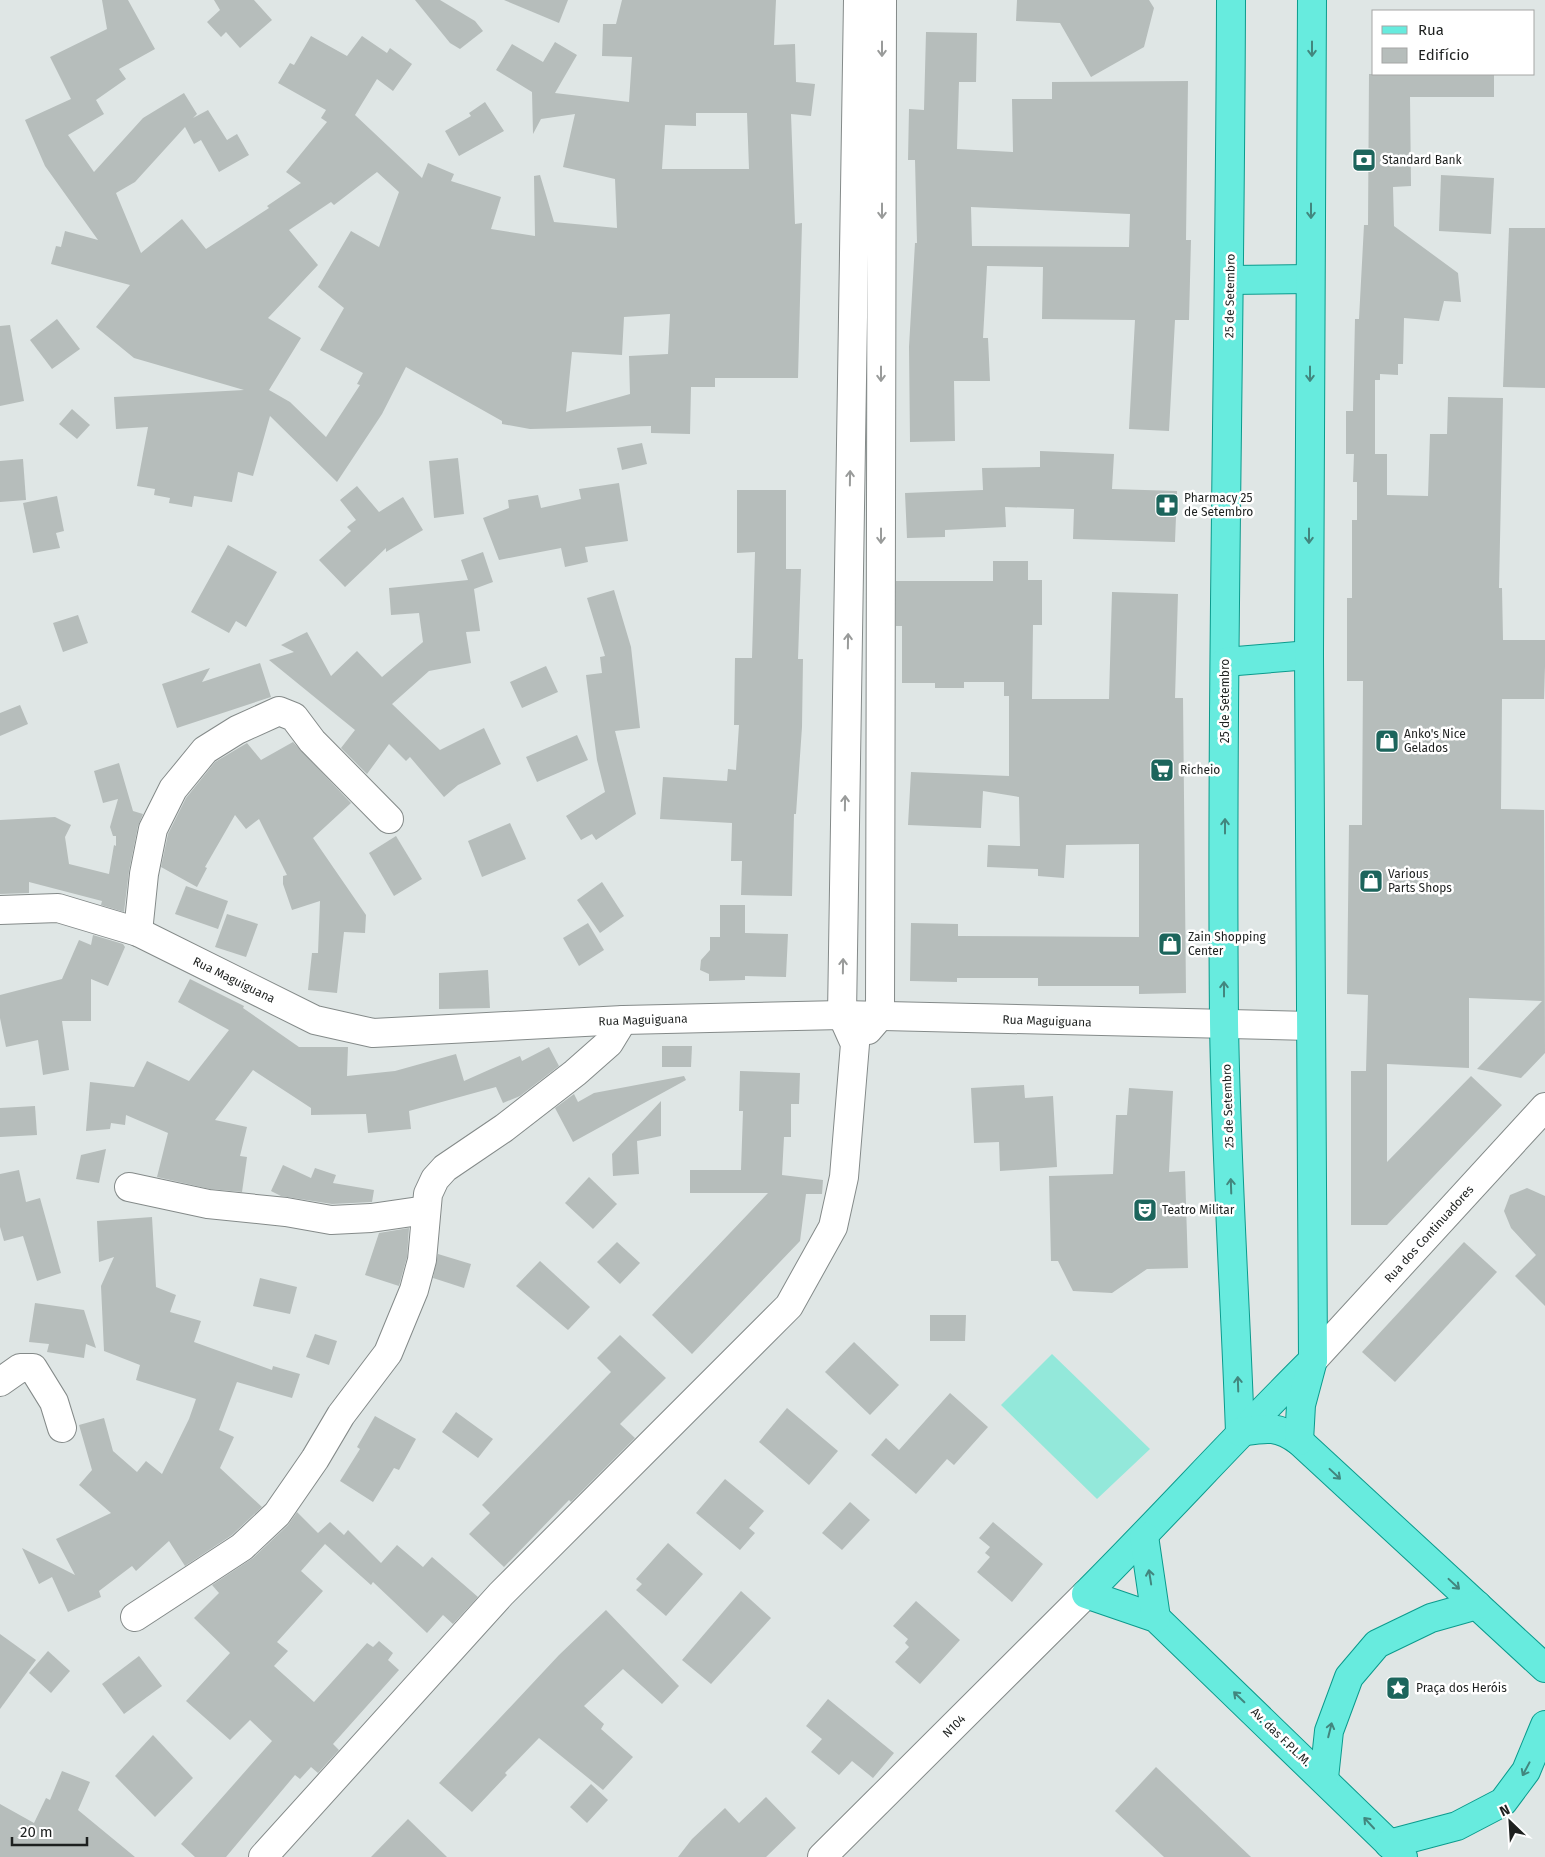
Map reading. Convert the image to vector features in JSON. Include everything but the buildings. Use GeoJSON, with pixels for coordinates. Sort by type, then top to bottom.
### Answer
{"type":"FeatureCollection","features":[{"type":"Feature","properties":{"kind":"main road","name":"25 de Setembro"},"geometry":{"type":"LineString","coordinates":[[1231,0],[1224,1026],[1240,1432]]}},
{"type":"Feature","properties":{"kind":"main road"},"geometry":{"type":"LineString","coordinates":[[1299,1441],[1301,1405],[1313,1360],[1309,655],[1312,0]]}},
{"type":"Feature","properties":{"kind":"main road"},"geometry":{"type":"LineString","coordinates":[[1230,280],[1310,279]]}},
{"type":"Feature","properties":{"kind":"main road"},"geometry":{"type":"LineString","coordinates":[[1225,662],[1309,655]]}},
{"type":"Feature","properties":{"kind":"main road","name":"N104"},"geometry":{"type":"LineString","coordinates":[[1086,1594],[1144,1536],[1240,1432],[1313,1360]]}},
{"type":"Feature","properties":{"kind":"main road"},"geometry":{"type":"LineString","coordinates":[[1240,1432],[1274,1428],[1286,1432],[1299,1441],[1477,1605],[1544,1673]]}},
{"type":"Feature","properties":{"kind":"main road"},"geometry":{"type":"LineString","coordinates":[[1086,1594],[1156,1618],[1144,1536]]}},
{"type":"Feature","properties":{"kind":"main road"},"geometry":{"type":"LineString","coordinates":[[1324,1778],[1329,1731],[1349,1677],[1360,1664],[1378,1644],[1430,1618],[1477,1605]]}},
{"type":"Feature","properties":{"kind":"main road","name":"Av. das F.P.L.M."},"geometry":{"type":"LineString","coordinates":[[1156,1618],[1324,1778],[1396,1850]]}},
{"type":"Feature","properties":{"kind":"main road"},"geometry":{"type":"LineString","coordinates":[[1396,1850],[1457,1826],[1504,1802],[1526,1771],[1545,1724]]}},
{"type":"Feature","properties":{"kind":"street"},"geometry":{"type":"LineString","coordinates":[[262,1857],[501,1594],[789,1306],[832,1228],[844,1177],[855,1044],[842,1015],[858,0]]}},
{"type":"Feature","properties":{"kind":"street"},"geometry":{"type":"LineString","coordinates":[[855,1044],[880,1016],[882,0]]}},
{"type":"Feature","properties":{"kind":"street"},"geometry":{"type":"LineString","coordinates":[[138,932],[144,874],[152,829],[173,789],[205,750],[238,730],[279,711],[294,717],[312,741],[389,819]]}},
{"type":"Feature","properties":{"kind":"street","name":"Rua Maguiguana"},"geometry":{"type":"LineString","coordinates":[[0,910],[58,908],[138,932],[315,1020],[373,1033],[623,1020],[842,1015],[1224,1026],[1311,1026]]}},
{"type":"Feature","properties":{"kind":"street"},"geometry":{"type":"LineString","coordinates":[[135,1617],[242,1548],[277,1514],[315,1459],[341,1415],[388,1353],[414,1290],[422,1260],[428,1194],[435,1179],[445,1168],[504,1128],[575,1073],[608,1043],[623,1020]]}},
{"type":"Feature","properties":{"kind":"street","name":"Rua dos Continuadores"},"geometry":{"type":"LineString","coordinates":[[1313,1360],[1545,1107]]}},
{"type":"Feature","properties":{"kind":"street"},"geometry":{"type":"LineString","coordinates":[[130,1187],[208,1204],[286,1212],[331,1220],[370,1218],[426,1210]]}},
{"type":"Feature","properties":{"kind":"street"},"geometry":{"type":"LineString","coordinates":[[0,1382],[20,1368],[33,1368],[54,1402],[62,1428]]}},
{"type":"Feature","properties":{"kind":"street","name":"N104"},"geometry":{"type":"LineString","coordinates":[[822,1857],[1086,1594]]}},
{"type":"Feature","properties":{"kind":"green space"},"geometry":{"type":"Polygon","coordinates":[[[1052,1354],[1150,1449],[1097,1499],[1001,1405],[1052,1354]]]}},
{"type":"Feature","properties":{"kind":"place","name":"Standard Bank"},"geometry":{"type":"Point","coordinates":[1364,160]}},
{"type":"Feature","properties":{"kind":"place","name":"Pharmacy 25 de Setembro"},"geometry":{"type":"Point","coordinates":[1167,505]}},
{"type":"Feature","properties":{"kind":"place","name":"Anko's Nice Gelados"},"geometry":{"type":"Point","coordinates":[1387,741]}},
{"type":"Feature","properties":{"kind":"place","name":"Richeio"},"geometry":{"type":"Point","coordinates":[1162,770]}},
{"type":"Feature","properties":{"kind":"place","name":"Various Parts Shops"},"geometry":{"type":"Point","coordinates":[1371,881]}},
{"type":"Feature","properties":{"kind":"place","name":"Zain Shopping Center"},"geometry":{"type":"Point","coordinates":[1170,944]}},
{"type":"Feature","properties":{"kind":"place","name":"Teatro Militar"},"geometry":{"type":"Point","coordinates":[1145,1210]}},
{"type":"Feature","properties":{"kind":"place","name":"Praça dos Heróis"},"geometry":{"type":"Point","coordinates":[1398,1688]}}]}
